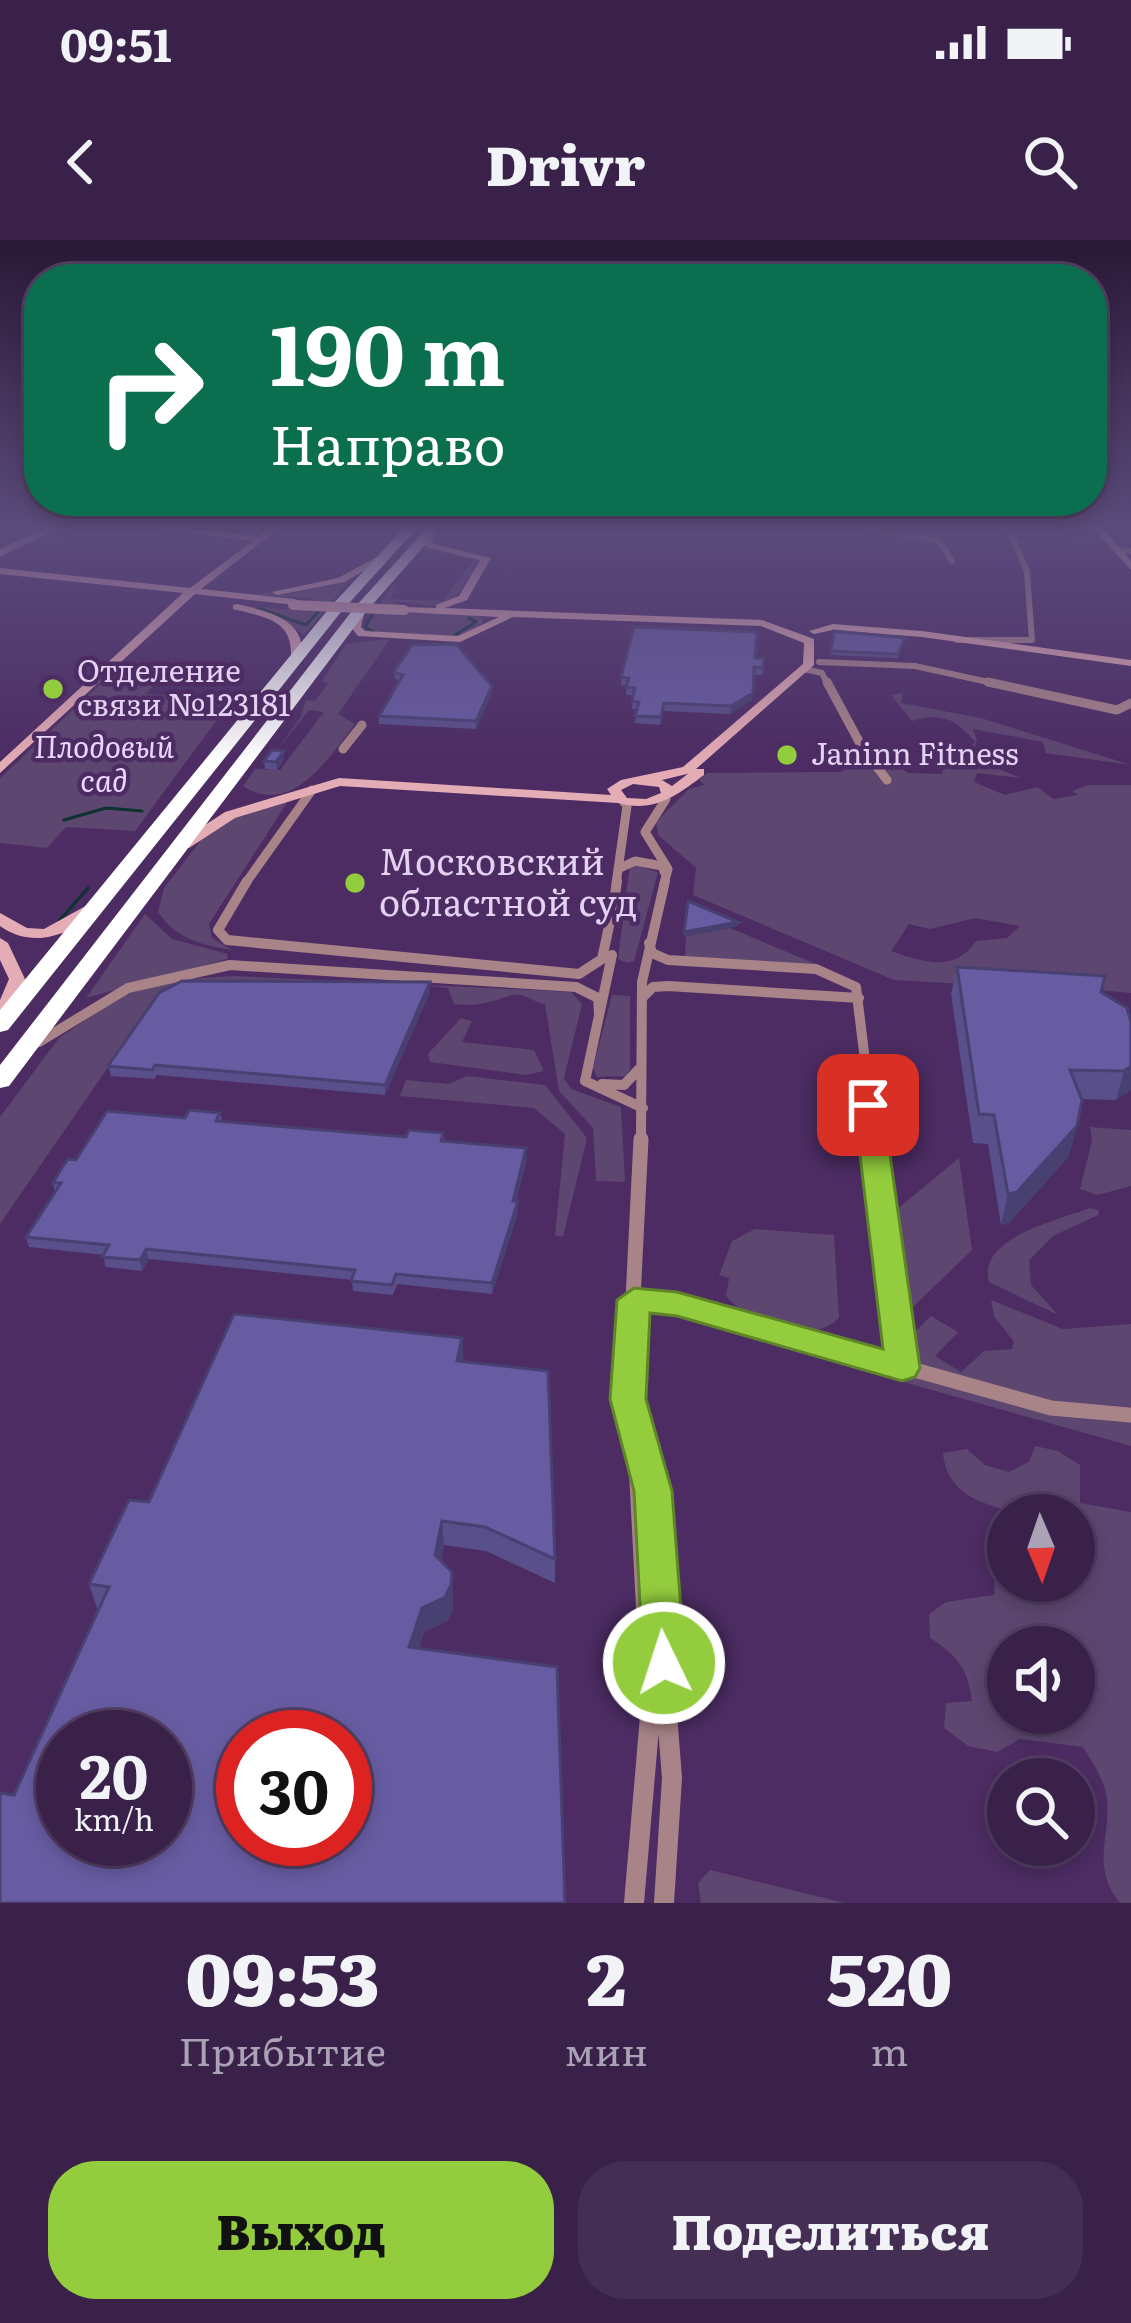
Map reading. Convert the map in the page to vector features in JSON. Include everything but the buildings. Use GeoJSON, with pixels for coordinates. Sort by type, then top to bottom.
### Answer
{"type":"FeatureCollection","features":[{"type":"Feature","properties":{"kind":"highway"},"geometry":{"type":"LineString","coordinates":[[0,1022],[340,607]]}},
{"type":"Feature","properties":{"kind":"highway"},"geometry":{"type":"LineString","coordinates":[[3,1077],[364,607]]}},
{"type":"Feature","properties":{"kind":"street"},"geometry":{"type":"LineString","coordinates":[[0,769],[179,607]]}},
{"type":"Feature","properties":{"kind":"street"},"geometry":{"type":"LineString","coordinates":[[235,607],[286,623],[298,637],[292,663]]}},
{"type":"Feature","properties":{"kind":"street"},"geometry":{"type":"LineString","coordinates":[[374,607],[880,630],[1131,663]]}},
{"type":"Feature","properties":{"kind":"street"},"geometry":{"type":"LineString","coordinates":[[405,608],[435,607]]}},
{"type":"Feature","properties":{"kind":"street"},"geometry":{"type":"LineString","coordinates":[[464,607],[484,610]]}},
{"type":"Feature","properties":{"kind":"street"},"geometry":{"type":"LineString","coordinates":[[957,640],[1032,640],[1030,607]]}},
{"type":"Feature","properties":{"kind":"street"},"geometry":{"type":"LineString","coordinates":[[405,608],[795,626],[813,631],[880,630]]}},
{"type":"Feature","properties":{"kind":"street"},"geometry":{"type":"LineString","coordinates":[[361,610],[358,631],[387,637]]}},
{"type":"Feature","properties":{"kind":"street"},"geometry":{"type":"LineString","coordinates":[[466,613],[483,616],[488,625]]}},
{"type":"Feature","properties":{"kind":"street"},"geometry":{"type":"LineString","coordinates":[[328,653],[349,640],[460,639],[520,615]]}},
{"type":"Feature","properties":{"kind":"street"},"geometry":{"type":"LineString","coordinates":[[795,626],[811,644],[813,667]]}},
{"type":"Feature","properties":{"kind":"street"},"geometry":{"type":"LineString","coordinates":[[664,1903],[671,1778],[653,1491],[628,1399],[643,1108],[642,1000],[649,942],[666,877],[665,859],[645,832],[667,797],[813,667],[813,631]]}},
{"type":"Feature","properties":{"kind":"street"},"geometry":{"type":"LineString","coordinates":[[323,785],[300,801],[218,924],[221,935],[235,943],[309,951],[588,973],[604,961],[612,912],[627,806],[616,786],[687,770],[813,667],[883,662],[1117,710],[1131,703]]}},
{"type":"Feature","properties":{"kind":"street"},"geometry":{"type":"LineString","coordinates":[[813,667],[822,673],[863,749],[886,779]]}},
{"type":"Feature","properties":{"kind":"street"},"geometry":{"type":"LineString","coordinates":[[343,749],[362,725]]}},
{"type":"Feature","properties":{"kind":"street"},"geometry":{"type":"LineString","coordinates":[[643,780],[664,785],[667,797]]}},
{"type":"Feature","properties":{"kind":"street"},"geometry":{"type":"LineString","coordinates":[[168,862],[220,819],[323,785],[353,782],[621,800],[667,797]]}},
{"type":"Feature","properties":{"kind":"street"},"geometry":{"type":"LineString","coordinates":[[616,874],[627,863],[646,861],[662,866],[666,877]]}},
{"type":"Feature","properties":{"kind":"street"},"geometry":{"type":"LineString","coordinates":[[0,918],[21,934],[47,934],[104,897]]}},
{"type":"Feature","properties":{"kind":"street"},"geometry":{"type":"LineString","coordinates":[[612,912],[613,950],[585,1067],[589,1087],[643,1108]]}},
{"type":"Feature","properties":{"kind":"street"},"geometry":{"type":"LineString","coordinates":[[649,942],[652,952],[668,960],[816,969],[856,987],[902,1368]]}},
{"type":"Feature","properties":{"kind":"street"},"geometry":{"type":"LineString","coordinates":[[0,943],[17,979],[0,1022]]}},
{"type":"Feature","properties":{"kind":"street"},"geometry":{"type":"LineString","coordinates":[[305,968],[319,961],[319,955],[309,951]]}},
{"type":"Feature","properties":{"kind":"street"},"geometry":{"type":"LineString","coordinates":[[305,968],[334,964],[342,954]]}},
{"type":"Feature","properties":{"kind":"street"},"geometry":{"type":"LineString","coordinates":[[3,1077],[69,1018],[136,984],[220,966],[576,987],[598,998],[599,1014]]}},
{"type":"Feature","properties":{"kind":"street"},"geometry":{"type":"LineString","coordinates":[[642,1000],[648,989],[668,986],[859,998]]}},
{"type":"Feature","properties":{"kind":"street"},"geometry":{"type":"LineString","coordinates":[[585,1067],[598,1083],[616,1086],[632,1082],[642,1065]]}},
{"type":"Feature","properties":{"kind":"street"},"geometry":{"type":"LineString","coordinates":[[634,1300],[677,1304],[1051,1408],[1131,1415]]}},
{"type":"Feature","properties":{"kind":"street"},"geometry":{"type":"LineString","coordinates":[[634,1903],[651,1705],[637,1435]]}},
{"type":"Feature","properties":{"kind":"green space"},"geometry":{"type":"Polygon","coordinates":[[[243,607],[255,607],[300,611],[305,607],[328,607],[304,635],[285,619],[243,607]]]}},
{"type":"Feature","properties":{"kind":"green space"},"geometry":{"type":"Polygon","coordinates":[[[378,607],[392,607],[387,613],[483,618],[482,626],[463,637],[362,631],[378,607]]]}},
{"type":"Feature","properties":{"kind":"green space"},"geometry":{"type":"Polygon","coordinates":[[[390,639],[338,714],[355,724],[321,767],[293,789],[278,794],[261,794],[243,786],[255,769],[280,770],[324,712],[309,710],[274,754],[300,718],[306,700],[315,701],[328,683],[322,681],[346,644],[390,639]]]}},
{"type":"Feature","properties":{"kind":"green space","name":"Плодовый сад"},"geometry":{"type":"Polygon","coordinates":[[[123,663],[171,666],[146,694],[233,698],[135,831],[66,827],[47,848],[0,843],[0,778],[123,663]]]}},
{"type":"Feature","properties":{"kind":"green space"},"geometry":{"type":"Polygon","coordinates":[[[903,693],[901,703],[981,718],[1131,765],[1046,753],[1043,742],[973,729],[977,740],[973,752],[989,755],[977,760],[1021,778],[977,773],[974,782],[1005,795],[1038,787],[1053,799],[1078,795],[1072,791],[1088,785],[1131,785],[1131,993],[1014,982],[1014,987],[894,980],[693,895],[696,868],[658,835],[656,822],[689,789],[704,785],[699,780],[707,773],[841,772],[870,750],[908,773],[942,774],[947,751],[968,750],[975,742],[948,720],[912,721],[891,695],[903,693]],[[975,918],[930,929],[909,924],[891,951],[928,961],[950,961],[976,941],[1007,938],[1020,926],[975,918]]]}},
{"type":"Feature","properties":{"kind":"green space"},"geometry":{"type":"Polygon","coordinates":[[[288,801],[209,924],[212,938],[232,950],[190,939],[173,929],[158,912],[164,888],[213,825],[288,801]]]}},
{"type":"Feature","properties":{"kind":"green space"},"geometry":{"type":"Polygon","coordinates":[[[630,864],[658,872],[634,961],[627,963],[618,959],[630,864]]]}},
{"type":"Feature","properties":{"kind":"green space"},"geometry":{"type":"Polygon","coordinates":[[[145,914],[172,939],[228,954],[227,959],[86,998],[145,914]]]}},
{"type":"Feature","properties":{"kind":"green space"},"geometry":{"type":"Polygon","coordinates":[[[730,928],[816,964],[685,956],[686,936],[730,928]]]}},
{"type":"Feature","properties":{"kind":"green space"},"geometry":{"type":"Polygon","coordinates":[[[234,976],[571,992],[582,1004],[564,1078],[571,1089],[621,1107],[625,1182],[596,1181],[593,1128],[559,1091],[545,1004],[514,995],[454,1004],[448,988],[430,986],[183,984],[162,989],[0,1224],[0,1117],[59,1038],[124,994],[188,979],[234,976]]]}},
{"type":"Feature","properties":{"kind":"green space"},"geometry":{"type":"Polygon","coordinates":[[[612,995],[630,996],[630,1069],[626,1076],[597,1077],[593,1068],[612,995]]]}},
{"type":"Feature","properties":{"kind":"green space"},"geometry":{"type":"Polygon","coordinates":[[[461,1018],[472,1021],[462,1042],[534,1050],[544,1071],[526,1075],[430,1062],[428,1054],[461,1018]]]}},
{"type":"Feature","properties":{"kind":"green space"},"geometry":{"type":"Polygon","coordinates":[[[467,1076],[545,1085],[587,1138],[563,1237],[555,1235],[565,1134],[534,1108],[400,1096],[406,1080],[449,1084],[467,1076]]]}},
{"type":"Feature","properties":{"kind":"green space"},"geometry":{"type":"Polygon","coordinates":[[[1090,1127],[1131,1130],[1131,1186],[1098,1195],[1080,1189],[1092,1141],[1090,1127]]]}},
{"type":"Feature","properties":{"kind":"green space"},"geometry":{"type":"Polygon","coordinates":[[[959,1158],[972,1250],[907,1313],[895,1211],[959,1158]]]}},
{"type":"Feature","properties":{"kind":"green space"},"geometry":{"type":"Polygon","coordinates":[[[1090,1208],[1099,1210],[1098,1215],[1053,1236],[1029,1260],[1031,1285],[1058,1315],[989,1282],[995,1253],[1008,1242],[1090,1208]]]}},
{"type":"Feature","properties":{"kind":"green space"},"geometry":{"type":"Polygon","coordinates":[[[755,1229],[834,1235],[839,1318],[813,1331],[781,1328],[749,1315],[726,1296],[729,1278],[719,1275],[732,1241],[755,1229]]]}},
{"type":"Feature","properties":{"kind":"green space"},"geometry":{"type":"Polygon","coordinates":[[[991,1300],[1063,1329],[1131,1324],[1131,1407],[1050,1401],[923,1366],[910,1353],[908,1339],[931,1316],[958,1332],[935,1356],[961,1372],[984,1351],[1012,1349],[1014,1342],[994,1316],[991,1300]]]}},
{"type":"Feature","properties":{"kind":"green space"},"geometry":{"type":"Polygon","coordinates":[[[779,1338],[1131,1420],[1131,1446],[775,1346],[779,1338]]]}},
{"type":"Feature","properties":{"kind":"green space"},"geometry":{"type":"Polygon","coordinates":[[[1035,1446],[1058,1451],[1080,1465],[1080,1494],[987,1494],[987,1504],[959,1488],[948,1473],[943,1453],[967,1449],[985,1465],[1009,1472],[1029,1462],[1035,1446]]]}},
{"type":"Feature","properties":{"kind":"green space"},"geometry":{"type":"Polygon","coordinates":[[[1095,1506],[1131,1512],[1131,1903],[1120,1903],[1106,1876],[1106,1793],[1095,1758],[1090,1758],[1083,1747],[1020,1739],[997,1752],[968,1746],[944,1728],[946,1703],[972,1701],[960,1664],[930,1638],[929,1614],[946,1602],[987,1596],[987,1602],[1095,1602],[1095,1506]]]}},
{"type":"Feature","properties":{"kind":"green space"},"geometry":{"type":"Polygon","coordinates":[[[710,1870],[845,1903],[701,1903],[698,1883],[710,1870]]]}},
{"type":"Feature","properties":{"kind":"waterway"},"geometry":{"type":"LineString","coordinates":[[258,608],[306,625],[319,611]]}},
{"type":"Feature","properties":{"kind":"waterway"},"geometry":{"type":"LineString","coordinates":[[373,614],[365,627],[374,632]]}},
{"type":"Feature","properties":{"kind":"waterway"},"geometry":{"type":"LineString","coordinates":[[455,635],[476,622],[469,618]]}},
{"type":"Feature","properties":{"kind":"waterway"},"geometry":{"type":"LineString","coordinates":[[64,820],[106,808],[142,811]]}},
{"type":"Feature","properties":{"kind":"waterway"},"geometry":{"type":"LineString","coordinates":[[59,921],[88,888]]}},
{"type":"Feature","properties":{"kind":"place","name":"Отделение связи №123181"},"geometry":{"type":"Point","coordinates":[53,689]}},
{"type":"Feature","properties":{"kind":"place","name":"Janinn Fitness"},"geometry":{"type":"Point","coordinates":[787,755]}},
{"type":"Feature","properties":{"kind":"place","name":"Московский областной суд"},"geometry":{"type":"Point","coordinates":[355,883]}},
{"type":"Feature","properties":{"kind":"route"},"geometry":{"type":"LineString","coordinates":[[664,1663],[653,1491],[628,1399],[634,1300],[677,1304],[902,1368],[868,1105]]}}]}
